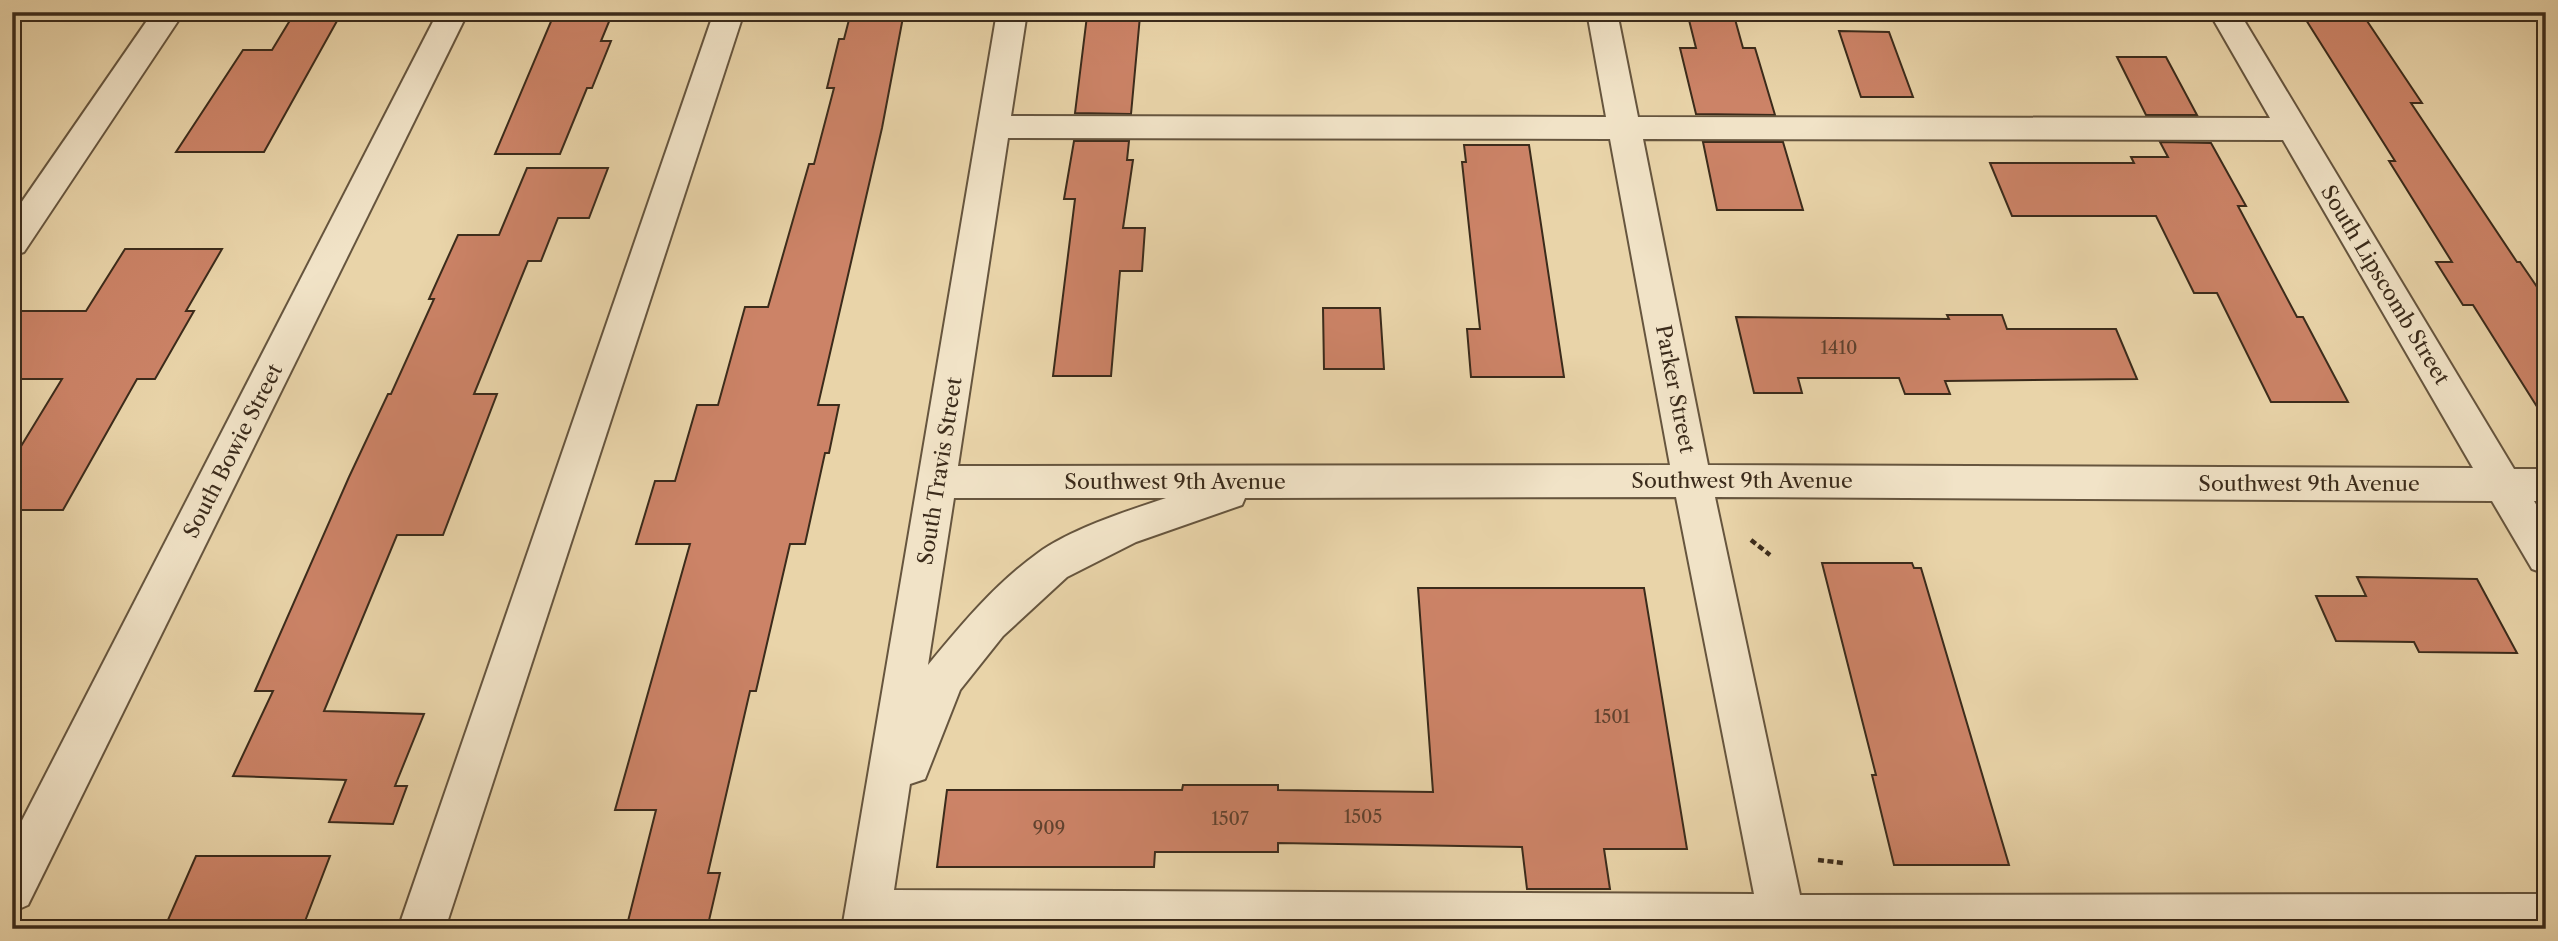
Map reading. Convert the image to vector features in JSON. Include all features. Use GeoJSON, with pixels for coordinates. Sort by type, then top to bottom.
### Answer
{"type":"FeatureCollection","features":[{"type":"Feature","properties":{"kind":"street"},"geometry":{"type":"LineString","coordinates":[[12,243],[169,12]]}},
{"type":"Feature","properties":{"kind":"street","name":"South Bowie Street"},"geometry":{"type":"LineString","coordinates":[[12,889],[453,12]]}},
{"type":"Feature","properties":{"kind":"street"},"geometry":{"type":"LineString","coordinates":[[421,929],[729,12]]}},
{"type":"Feature","properties":{"kind":"street","name":"South Travis Street"},"geometry":{"type":"LineString","coordinates":[[867,921],[1012,12]]}},
{"type":"Feature","properties":{"kind":"street","name":"Parker Street"},"geometry":{"type":"LineString","coordinates":[[1602,12],[1692,481],[1783,924]]}},
{"type":"Feature","properties":{"kind":"street","name":"South Lipscomb Street"},"geometry":{"type":"LineString","coordinates":[[2224,12],[2546,557]]}},
{"type":"Feature","properties":{"kind":"street"},"geometry":{"type":"LineString","coordinates":[[994,127],[2292,129]]}},
{"type":"Feature","properties":{"kind":"street","name":"Southwest 9th Avenue"},"geometry":{"type":"LineString","coordinates":[[938,482],[1692,481],[2546,485]]}},
{"type":"Feature","properties":{"kind":"street"},"geometry":{"type":"LineString","coordinates":[[884,824],[943,679],[988,623],[1053,565],[1122,530],[1171,511],[1221,494],[1289,482]]}},
{"type":"Feature","properties":{"kind":"street"},"geometry":{"type":"LineString","coordinates":[[867,921],[1783,924],[2546,917]]}},
{"type":"Feature","properties":{"kind":"path"},"geometry":{"type":"LineString","coordinates":[[1744,534],[1770,555]]}},
{"type":"Feature","properties":{"kind":"path"},"geometry":{"type":"LineString","coordinates":[[1806,859],[1843,863]]}},
{"type":"Feature","properties":{"kind":"building"},"geometry":{"type":"Polygon","coordinates":[[[295,12],[342,12],[264,152],[176,152],[243,50],[272,50],[295,12]]]}},
{"type":"Feature","properties":{"kind":"building"},"geometry":{"type":"Polygon","coordinates":[[[555,12],[613,12],[601,41],[611,41],[592,88],[587,88],[560,154],[495,154],[555,12]]]}},
{"type":"Feature","properties":{"kind":"building"},"geometry":{"type":"Polygon","coordinates":[[[851,12],[904,12],[882,128],[818,405],[839,405],[829,453],[825,453],[805,544],[790,544],[756,691],[750,691],[708,873],[720,873],[707,929],[626,929],[656,810],[615,810],[690,544],[636,544],[655,481],[675,481],[697,405],[718,405],[745,307],[768,307],[809,164],[814,164],[834,88],[827,88],[839,39],[844,39],[851,12]]]}},
{"type":"Feature","properties":{"kind":"building"},"geometry":{"type":"Polygon","coordinates":[[[1687,12],[1733,12],[1743,48],[1755,48],[1775,115],[1696,114],[1680,48],[1696,48],[1687,12]]]}},
{"type":"Feature","properties":{"kind":"building"},"geometry":{"type":"Polygon","coordinates":[[[2301,12],[2361,12],[2422,103],[2411,103],[2517,262],[2520,262],[2546,300],[2546,421],[2473,305],[2463,305],[2436,262],[2452,262],[2389,161],[2395,161],[2301,12]]]}},
{"type":"Feature","properties":{"kind":"building"},"geometry":{"type":"Polygon","coordinates":[[[1087,16],[1140,16],[1131,114],[1075,113],[1087,16]]]}},
{"type":"Feature","properties":{"kind":"building"},"geometry":{"type":"Polygon","coordinates":[[[1839,31],[1889,32],[1913,97],[1861,97],[1839,31]]]}},
{"type":"Feature","properties":{"kind":"building"},"geometry":{"type":"Polygon","coordinates":[[[2117,57],[2166,57],[2197,115],[2146,115],[2117,57]]]}},
{"type":"Feature","properties":{"kind":"building"},"geometry":{"type":"Polygon","coordinates":[[[1074,141],[1129,141],[1127,160],[1133,160],[1123,228],[1145,228],[1142,271],[1120,271],[1111,376],[1053,376],[1075,199],[1064,199],[1074,141]]]}},
{"type":"Feature","properties":{"kind":"building"},"geometry":{"type":"Polygon","coordinates":[[[1703,142],[1783,142],[1803,210],[1717,210],[1703,142]]]}},
{"type":"Feature","properties":{"kind":"building"},"geometry":{"type":"Polygon","coordinates":[[[2160,142],[2211,143],[2246,206],[2238,206],[2297,317],[2303,317],[2348,402],[2271,402],[2217,293],[2194,293],[2156,216],[2012,216],[1990,163],[2134,163],[2131,157],[2168,157],[2160,142]]]}},
{"type":"Feature","properties":{"kind":"building"},"geometry":{"type":"Polygon","coordinates":[[[1464,145],[1529,145],[1564,377],[1471,377],[1467,329],[1480,329],[1462,162],[1466,162],[1464,145]]]}},
{"type":"Feature","properties":{"kind":"building"},"geometry":{"type":"Polygon","coordinates":[[[527,168],[608,168],[589,218],[558,218],[541,261],[528,261],[474,394],[497,394],[443,535],[397,535],[324,711],[424,714],[395,786],[407,786],[393,824],[329,822],[346,780],[233,776],[273,691],[255,691],[349,477],[388,394],[391,394],[434,299],[429,299],[458,235],[499,235],[527,168]]]}},
{"type":"Feature","properties":{"kind":"building"},"geometry":{"type":"Polygon","coordinates":[[[125,249],[222,249],[186,311],[194,311],[155,379],[137,379],[63,510],[12,510],[12,461],[62,379],[12,379],[12,311],[86,311],[125,249]]]}},
{"type":"Feature","properties":{"kind":"building"},"geometry":{"type":"Polygon","coordinates":[[[1323,308],[1380,308],[1384,369],[1324,369],[1323,308]]]}},
{"type":"Feature","properties":{"kind":"building"},"geometry":{"type":"Polygon","coordinates":[[[1947,315],[2002,315],[2007,329],[2116,329],[2137,379],[1945,381],[1950,394],[1905,394],[1899,378],[1798,378],[1802,393],[1754,393],[1736,317],[1949,319],[1947,315]]]}},
{"type":"Feature","properties":{"kind":"building"},"geometry":{"type":"Polygon","coordinates":[[[1822,563],[1912,563],[1914,568],[1921,568],[2009,865],[1894,865],[1872,775],[1876,775],[1822,563]]]}},
{"type":"Feature","properties":{"kind":"building"},"geometry":{"type":"Polygon","coordinates":[[[2357,577],[2477,579],[2517,653],[2419,652],[2414,642],[2336,641],[2316,596],[2366,596],[2357,577]]]}},
{"type":"Feature","properties":{"kind":"building"},"geometry":{"type":"Polygon","coordinates":[[[1418,588],[1644,588],[1687,849],[1604,849],[1610,889],[1527,889],[1522,847],[1278,843],[1278,852],[1155,852],[1154,867],[937,867],[947,790],[1182,790],[1183,785],[1278,785],[1278,790],[1433,792],[1418,588]]]}},
{"type":"Feature","properties":{"kind":"building"},"geometry":{"type":"Polygon","coordinates":[[[196,856],[330,856],[302,929],[164,929],[196,856]]]}}]}
